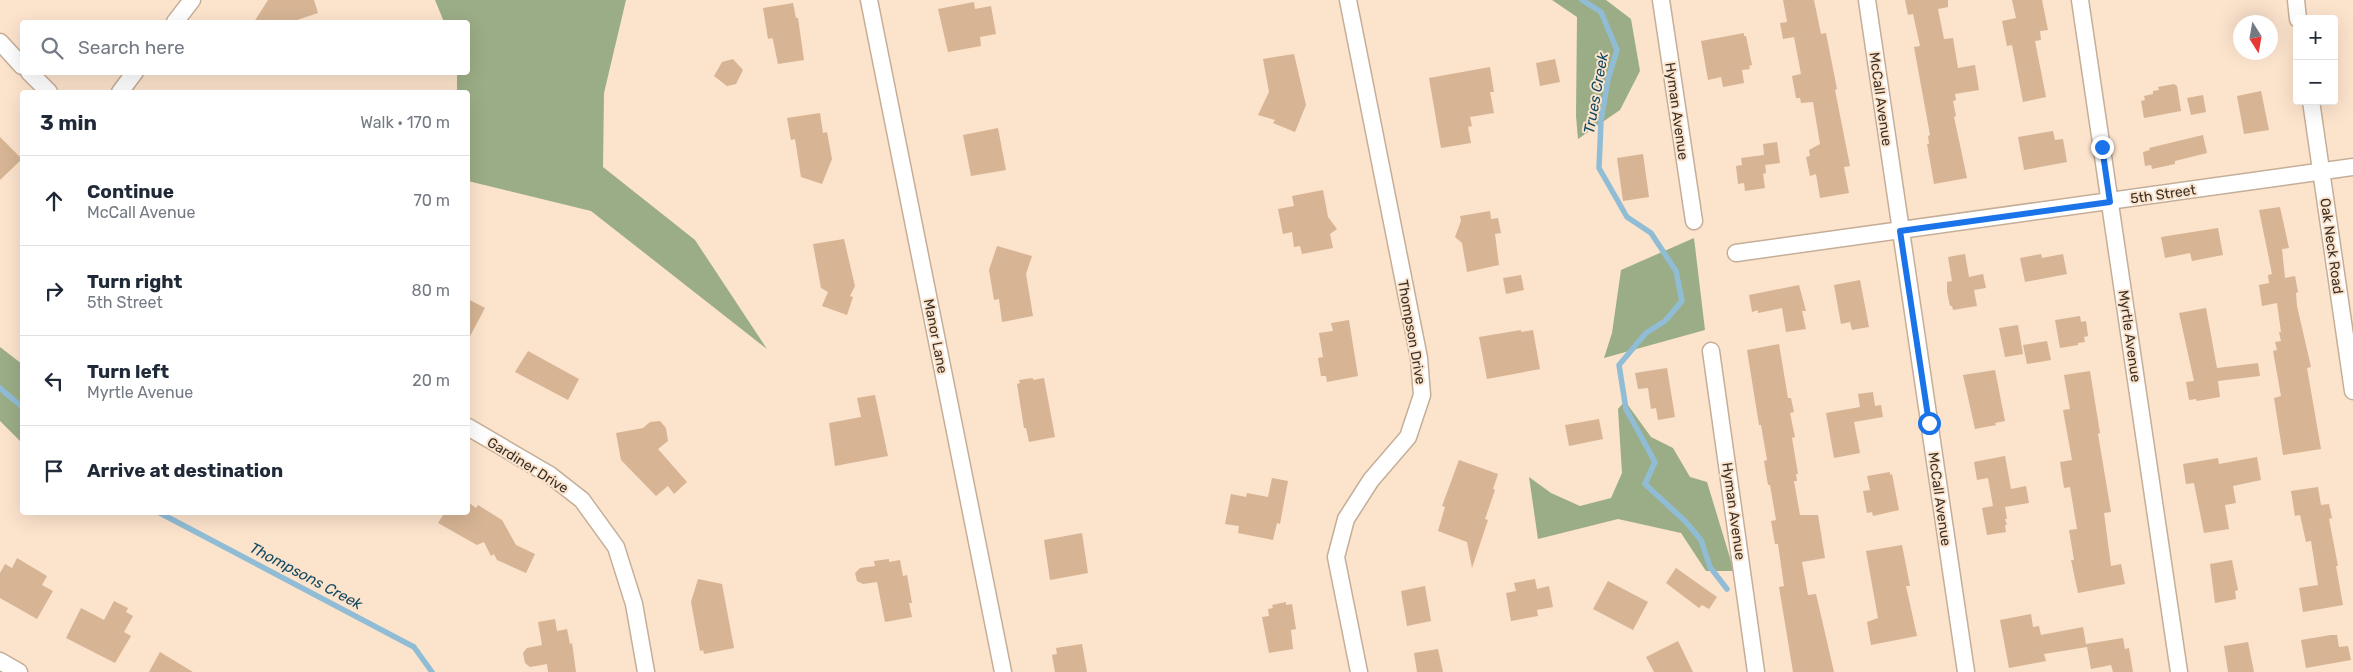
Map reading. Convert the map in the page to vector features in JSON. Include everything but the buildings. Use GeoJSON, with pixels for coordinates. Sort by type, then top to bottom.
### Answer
{"type":"FeatureCollection","features":[{"type":"Feature","properties":{"kind":"street"},"geometry":{"type":"LineString","coordinates":[[177,20],[192,0]]}},
{"type":"Feature","properties":{"kind":"street","name":"Manor Lane"},"geometry":{"type":"LineString","coordinates":[[870,0],[1003,672]]}},
{"type":"Feature","properties":{"kind":"street","name":"Thompson Drive"},"geometry":{"type":"LineString","coordinates":[[1348,0],[1419,358],[1422,395],[1408,437],[1371,480],[1346,519],[1336,556],[1359,672]]}},
{"type":"Feature","properties":{"kind":"street","name":"Hyman Avenue"},"geometry":{"type":"LineString","coordinates":[[1661,0],[1694,221]]}},
{"type":"Feature","properties":{"kind":"street","name":"McCall Avenue"},"geometry":{"type":"LineString","coordinates":[[1867,0],[1966,672]]}},
{"type":"Feature","properties":{"kind":"street","name":"Myrtle Avenue"},"geometry":{"type":"LineString","coordinates":[[2080,0],[2179,672]]}},
{"type":"Feature","properties":{"kind":"street"},"geometry":{"type":"LineString","coordinates":[[2296,0],[2298,15]]}},
{"type":"Feature","properties":{"kind":"street"},"geometry":{"type":"LineString","coordinates":[[0,42],[20,64]]}},
{"type":"Feature","properties":{"kind":"street"},"geometry":{"type":"LineString","coordinates":[[32,75],[47,90]]}},
{"type":"Feature","properties":{"kind":"street"},"geometry":{"type":"LineString","coordinates":[[122,90],[133,75]]}},
{"type":"Feature","properties":{"kind":"street","name":"Oak Neck Road"},"geometry":{"type":"LineString","coordinates":[[2312,105],[2353,391]]}},
{"type":"Feature","properties":{"kind":"street","name":"5th Street"},"geometry":{"type":"LineString","coordinates":[[1736,253],[2353,167]]}},
{"type":"Feature","properties":{"kind":"street","name":"Hyman Avenue"},"geometry":{"type":"LineString","coordinates":[[1711,351],[1756,672]]}},
{"type":"Feature","properties":{"kind":"street","name":"Gardiner Drive"},"geometry":{"type":"LineString","coordinates":[[470,428],[550,475],[582,500],[616,547],[634,604],[646,672]]}},
{"type":"Feature","properties":{"kind":"street"},"geometry":{"type":"LineString","coordinates":[[0,661],[19,672]]}},
{"type":"Feature","properties":{"kind":"green space"},"geometry":{"type":"Polygon","coordinates":[[[435,0],[626,0],[604,93],[603,167],[695,240],[767,349],[591,211],[470,181],[470,90],[457,90],[457,75],[470,75],[470,20],[443,20],[435,0]]]}},
{"type":"Feature","properties":{"kind":"green space"},"geometry":{"type":"Polygon","coordinates":[[[1552,0],[1606,0],[1631,19],[1640,71],[1620,110],[1578,139],[1576,116],[1577,17],[1552,0]]]}},
{"type":"Feature","properties":{"kind":"green space"},"geometry":{"type":"Polygon","coordinates":[[[1694,238],[1705,330],[1604,358],[1612,333],[1621,270],[1694,238]]]}},
{"type":"Feature","properties":{"kind":"green space"},"geometry":{"type":"Polygon","coordinates":[[[0,347],[20,362],[20,441],[0,421],[0,347]]]}},
{"type":"Feature","properties":{"kind":"green space"},"geometry":{"type":"Polygon","coordinates":[[[1625,401],[1651,437],[1673,448],[1690,477],[1707,482],[1734,571],[1706,571],[1681,533],[1618,519],[1538,539],[1529,477],[1551,493],[1580,506],[1611,498],[1622,473],[1618,409],[1625,401]]]}},
{"type":"Feature","properties":{"kind":"waterway","name":"Trues Creek"},"geometry":{"type":"LineString","coordinates":[[1582,0],[1601,12],[1617,50],[1608,79],[1601,121],[1599,168],[1627,217],[1651,233],[1676,271],[1682,301],[1665,321],[1646,333],[1619,365],[1626,409],[1655,462],[1645,484],[1686,522],[1701,540],[1710,567],[1727,589]]}},
{"type":"Feature","properties":{"kind":"waterway","name":"Thompsons Creek"},"geometry":{"type":"LineString","coordinates":[[0,388],[20,405]]}},
{"type":"Feature","properties":{"kind":"waterway","name":"Thompsons Creek"},"geometry":{"type":"LineString","coordinates":[[164,515],[414,647],[432,672]]}},
{"type":"Feature","properties":{"kind":"route"},"geometry":{"type":"LineString","coordinates":[[1929,423],[1900,231],[2110,202],[2102,147]]}}]}
